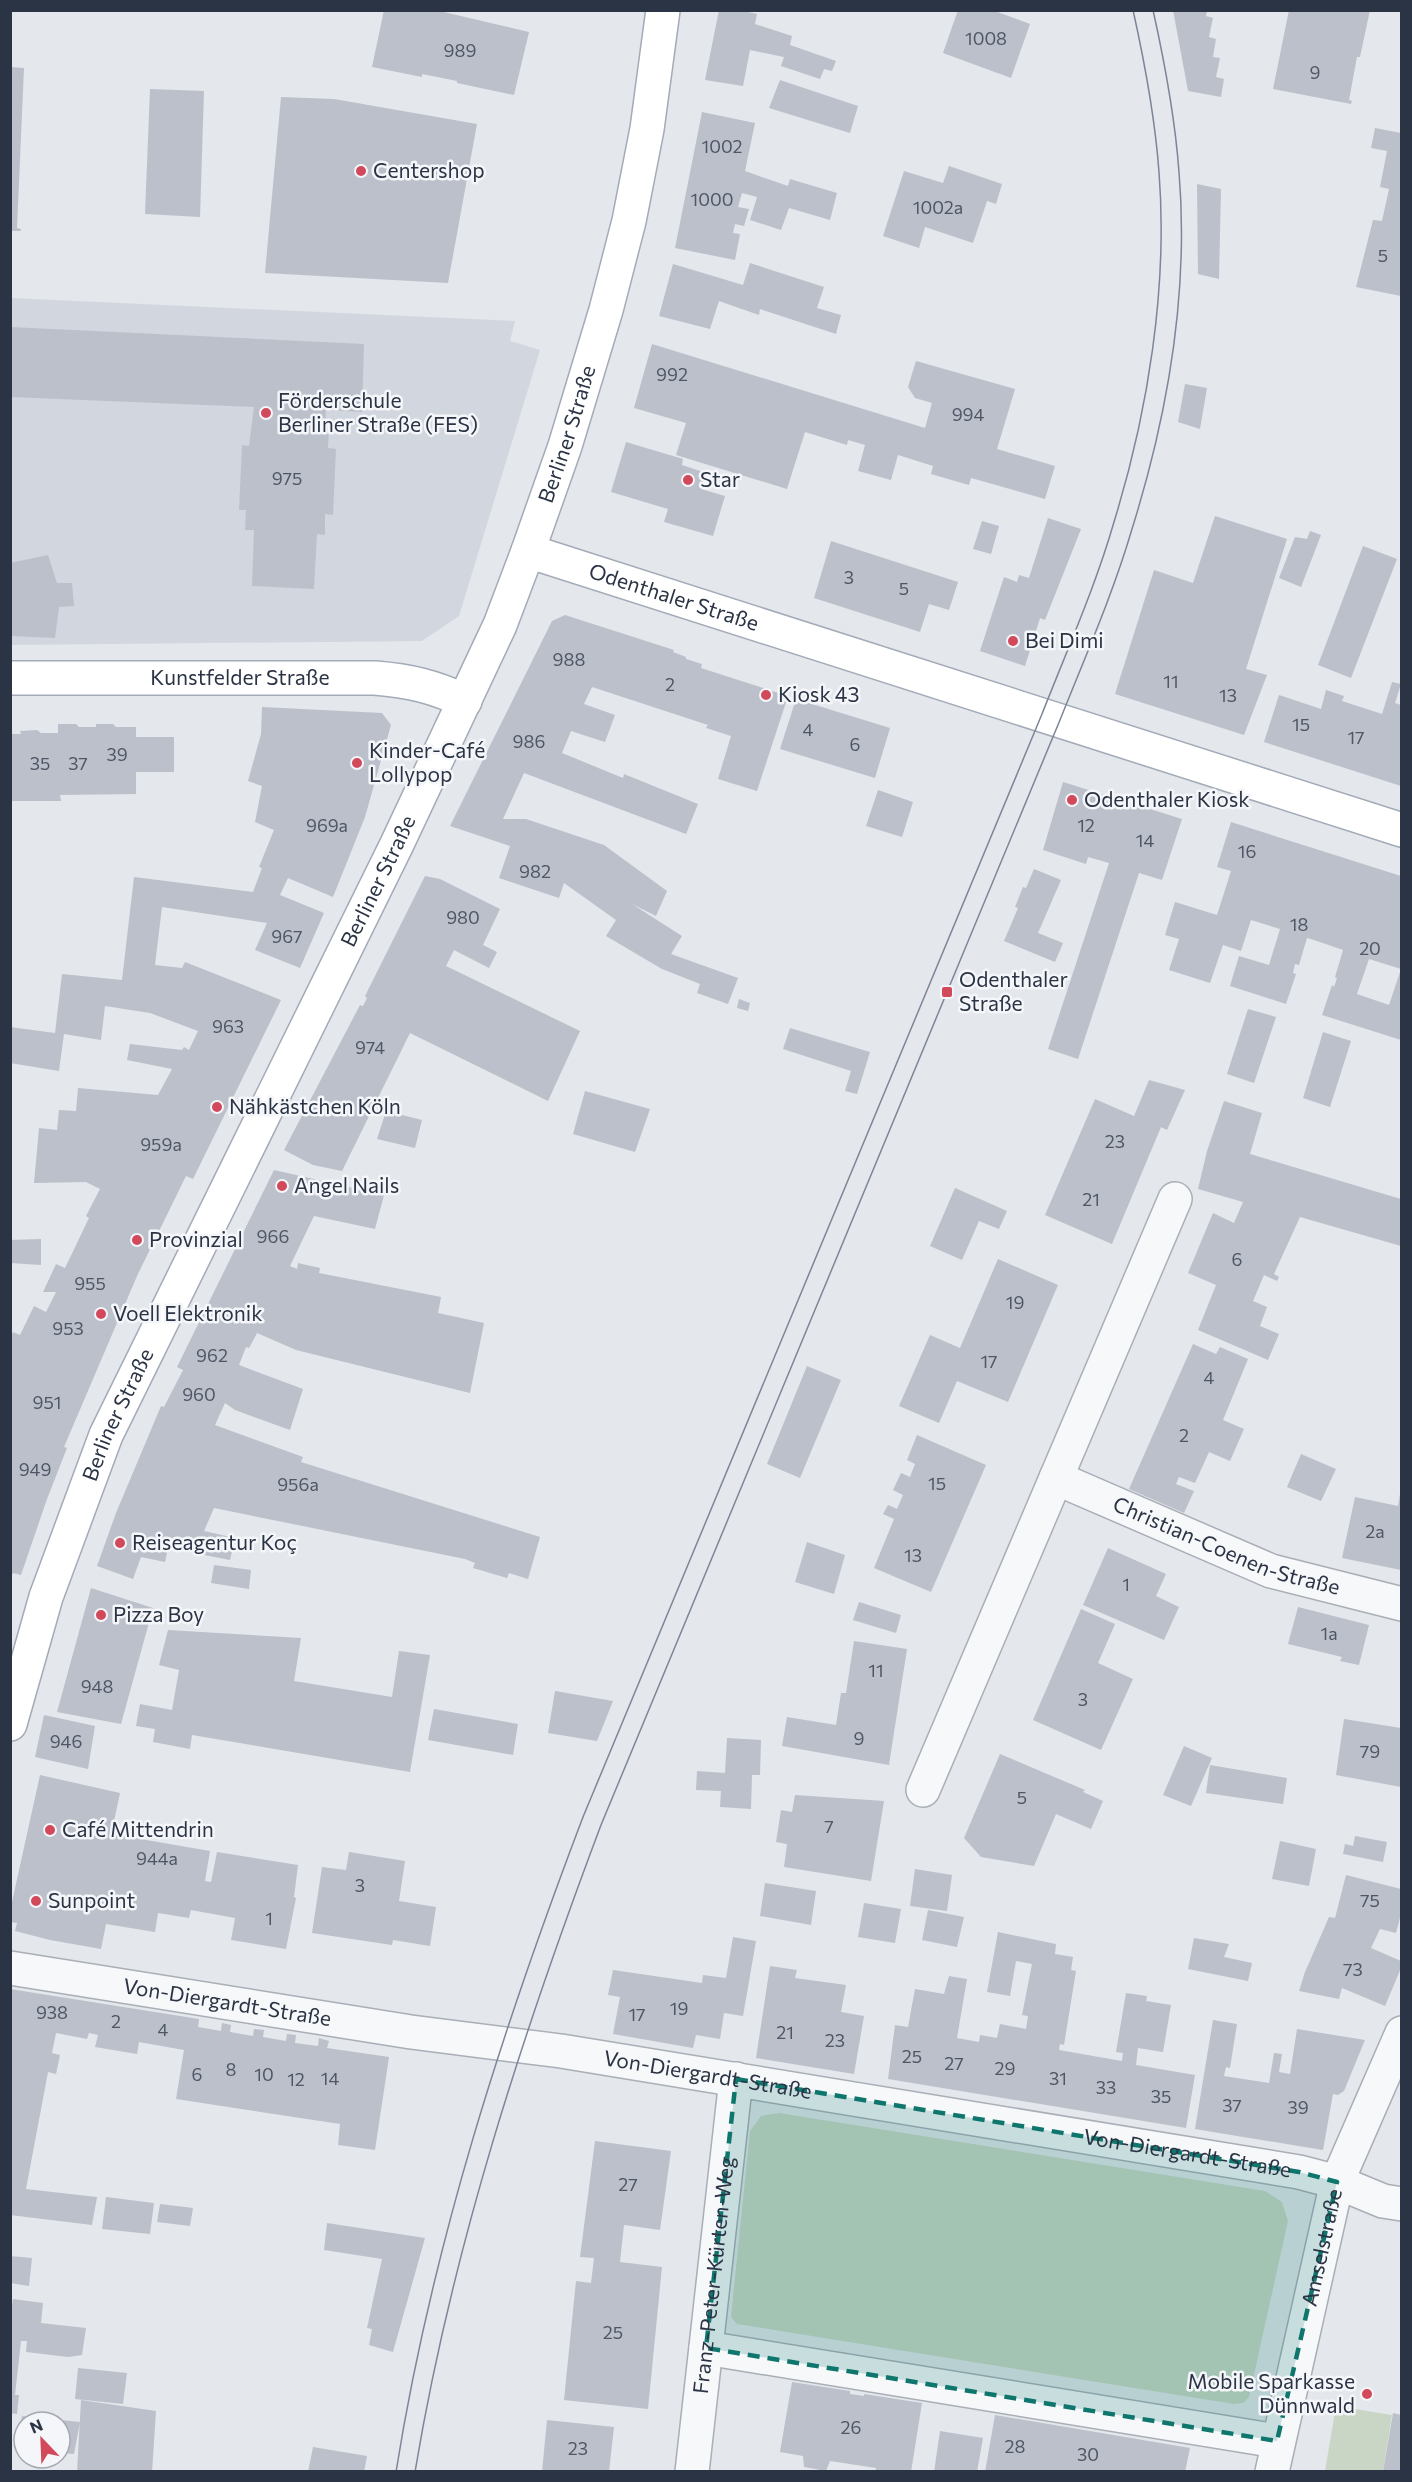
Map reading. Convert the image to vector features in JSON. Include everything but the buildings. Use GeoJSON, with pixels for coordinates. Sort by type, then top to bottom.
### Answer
{"type":"FeatureCollection","features":[{"type":"Feature","properties":{"kind":"main road","name":"Berliner Straße"},"geometry":{"type":"LineString","coordinates":[[10,1724],[46,1597],[106,1435],[303,1038],[500,626],[570,428],[606,310],[629,221],[651,106],[663,10]]}},
{"type":"Feature","properties":{"kind":"main road","name":"Odenthaler Straße"},"geometry":{"type":"LineString","coordinates":[[528,551],[1401,830]]}},
{"type":"Feature","properties":{"kind":"main road","name":"Kunstfelder Straße"},"geometry":{"type":"LineString","coordinates":[[10,678],[375,678],[434,687],[465,701]]}},
{"type":"Feature","properties":{"kind":"street"},"geometry":{"type":"LineString","coordinates":[[923,1790],[1175,1199]]}},
{"type":"Feature","properties":{"kind":"street","name":"Christian-Coenen-Straße"},"geometry":{"type":"LineString","coordinates":[[1056,1478],[1271,1571],[1401,1604]]}},
{"type":"Feature","properties":{"kind":"street","name":"Von-Diergardt-Straße"},"geometry":{"type":"LineString","coordinates":[[10,1968],[411,2032],[561,2051],[1299,2172],[1337,2182],[1383,2201],[1401,2204]]}},
{"type":"Feature","properties":{"kind":"street","name":"Amselstraße"},"geometry":{"type":"LineString","coordinates":[[1274,2456],[1337,2182],[1401,2033]]}},
{"type":"Feature","properties":{"kind":"street","name":"Franz-Peter-Kürten-Weg"},"geometry":{"type":"LineString","coordinates":[[692,2472],[736,2079]]}},
{"type":"Feature","properties":{"kind":"street"},"geometry":{"type":"LineString","coordinates":[[706,2348],[1274,2456]]}},
{"type":"Feature","properties":{"kind":"highlighted area"},"geometry":{"type":"Polygon","coordinates":[[[736,2079],[1299,2172],[1337,2182],[1277,2441],[706,2348],[736,2079]]]}},
{"type":"Feature","properties":{"kind":"shaded area","name":"Förderschule Berliner Straße (FES)"},"geometry":{"type":"Polygon","coordinates":[[[11,298],[515,321],[510,341],[540,350],[459,616],[422,641],[11,645],[11,298]]]}},
{"type":"Feature","properties":{"kind":"green space"},"geometry":{"type":"Polygon","coordinates":[[[779,2113],[1265,2191],[1282,2202],[1288,2221],[1249,2397],[1243,2403],[1234,2404],[737,2324],[731,2317],[750,2131],[761,2116],[779,2113]]]}},
{"type":"Feature","properties":{"kind":"green space"},"geometry":{"type":"Polygon","coordinates":[[[1336,2406],[1392,2415],[1383,2471],[1325,2471],[1336,2406]]]}},
{"type":"Feature","properties":{"kind":"tram line"},"geometry":{"type":"LineString","coordinates":[[396,2472],[429,2304],[450,2222],[498,2058],[553,1897],[583,1817],[1042,714],[1089,595],[1114,522],[1137,437],[1146,393],[1153,349],[1161,260],[1159,172],[1155,131],[1133,10]]}},
{"type":"Feature","properties":{"kind":"tram line"},"geometry":{"type":"LineString","coordinates":[[415,2472],[430,2389],[449,2306],[492,2144],[544,1983],[601,1825],[1060,720],[1107,601],[1145,486],[1173,352],[1181,262],[1179,172],[1175,131],[1153,10]]}},
{"type":"Feature","properties":{"kind":"place","name":"Centershop"},"geometry":{"type":"Point","coordinates":[361,171]}},
{"type":"Feature","properties":{"kind":"place","name":"Förderschule Berliner Straße (FES)"},"geometry":{"type":"Point","coordinates":[266,413]}},
{"type":"Feature","properties":{"kind":"place","name":"Star"},"geometry":{"type":"Point","coordinates":[688,480]}},
{"type":"Feature","properties":{"kind":"place","name":"Bei Dimi"},"geometry":{"type":"Point","coordinates":[1013,641]}},
{"type":"Feature","properties":{"kind":"place","name":"Kiosk 43"},"geometry":{"type":"Point","coordinates":[766,695]}},
{"type":"Feature","properties":{"kind":"place","name":"Kinder-Café Lollypop"},"geometry":{"type":"Point","coordinates":[357,763]}},
{"type":"Feature","properties":{"kind":"place","name":"Odenthaler Kiosk"},"geometry":{"type":"Point","coordinates":[1072,800]}},
{"type":"Feature","properties":{"kind":"place","name":"Odenthaler Straße"},"geometry":{"type":"Point","coordinates":[947,992]}},
{"type":"Feature","properties":{"kind":"place","name":"Nähkästchen Köln"},"geometry":{"type":"Point","coordinates":[217,1107]}},
{"type":"Feature","properties":{"kind":"place","name":"Angel Nails"},"geometry":{"type":"Point","coordinates":[282,1186]}},
{"type":"Feature","properties":{"kind":"place","name":"Provinzial"},"geometry":{"type":"Point","coordinates":[137,1240]}},
{"type":"Feature","properties":{"kind":"place","name":"Voell Elektronik"},"geometry":{"type":"Point","coordinates":[101,1314]}},
{"type":"Feature","properties":{"kind":"place","name":"Reiseagentur Koç"},"geometry":{"type":"Point","coordinates":[120,1543]}},
{"type":"Feature","properties":{"kind":"place","name":"Pizza Boy"},"geometry":{"type":"Point","coordinates":[101,1615]}},
{"type":"Feature","properties":{"kind":"place","name":"Café Mittendrin"},"geometry":{"type":"Point","coordinates":[50,1830]}},
{"type":"Feature","properties":{"kind":"place","name":"Sunpoint"},"geometry":{"type":"Point","coordinates":[36,1901]}},
{"type":"Feature","properties":{"kind":"place","name":"Mobile Sparkasse Dünnwald"},"geometry":{"type":"Point","coordinates":[1367,2394]}}]}
